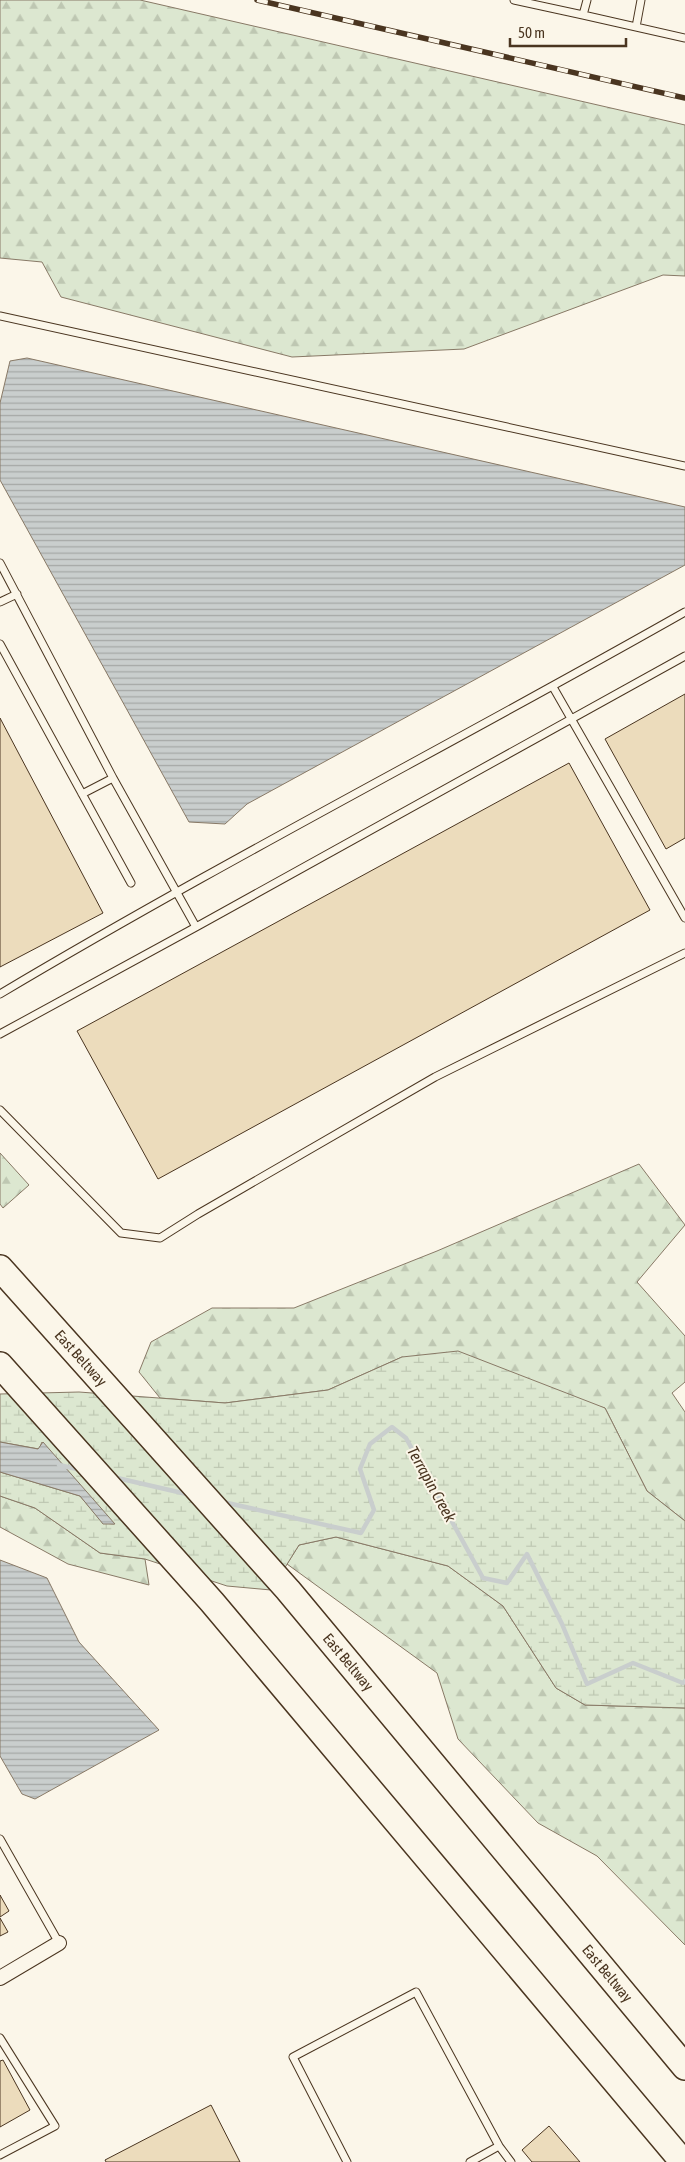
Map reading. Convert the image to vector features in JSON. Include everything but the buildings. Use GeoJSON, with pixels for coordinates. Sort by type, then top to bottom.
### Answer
{"type":"FeatureCollection","features":[{"type":"Feature","properties":{"kind":"highway","name":"East Beltway"},"geometry":{"type":"LineString","coordinates":[[0,1268],[288,1590],[685,2067]]}},
{"type":"Feature","properties":{"kind":"highway"},"geometry":{"type":"LineString","coordinates":[[1,1366],[212,1602],[683,2162]]}},
{"type":"Feature","properties":{"kind":"street"},"geometry":{"type":"LineString","coordinates":[[0,1978],[58,1943]]}},
{"type":"Feature","properties":{"kind":"lane"},"geometry":{"type":"LineString","coordinates":[[514,0],[685,38]]}},
{"type":"Feature","properties":{"kind":"lane"},"geometry":{"type":"LineString","coordinates":[[584,15],[587,0]]}},
{"type":"Feature","properties":{"kind":"lane"},"geometry":{"type":"LineString","coordinates":[[636,27],[641,0]]}},
{"type":"Feature","properties":{"kind":"lane"},"geometry":{"type":"LineString","coordinates":[[0,316],[685,466]]}},
{"type":"Feature","properties":{"kind":"lane"},"geometry":{"type":"LineString","coordinates":[[0,563],[113,778],[196,927]]}},
{"type":"Feature","properties":{"kind":"lane"},"geometry":{"type":"LineString","coordinates":[[0,602],[16,594]]}},
{"type":"Feature","properties":{"kind":"lane"},"geometry":{"type":"LineString","coordinates":[[0,994],[176,891],[552,687],[685,612]]}},
{"type":"Feature","properties":{"kind":"lane"},"geometry":{"type":"LineString","coordinates":[[0,644],[131,883]]}},
{"type":"Feature","properties":{"kind":"lane"},"geometry":{"type":"LineString","coordinates":[[0,1034],[685,656]]}},
{"type":"Feature","properties":{"kind":"lane"},"geometry":{"type":"LineString","coordinates":[[552,687],[684,916]]}},
{"type":"Feature","properties":{"kind":"lane"},"geometry":{"type":"LineString","coordinates":[[82,794],[113,778]]}},
{"type":"Feature","properties":{"kind":"lane"},"geometry":{"type":"LineString","coordinates":[[0,1110],[121,1233],[160,1238],[198,1214],[435,1077],[685,953]]}},
{"type":"Feature","properties":{"kind":"lane"},"geometry":{"type":"LineString","coordinates":[[0,1839],[58,1943]]}},
{"type":"Feature","properties":{"kind":"lane"},"geometry":{"type":"LineString","coordinates":[[347,2162],[293,2057],[416,1992],[499,2146],[511,2162]]}},
{"type":"Feature","properties":{"kind":"lane"},"geometry":{"type":"LineString","coordinates":[[0,2038],[55,2126],[0,2155]]}},
{"type":"Feature","properties":{"kind":"lane"},"geometry":{"type":"LineString","coordinates":[[470,2162],[499,2146]]}},
{"type":"Feature","properties":{"kind":"green space"},"geometry":{"type":"Polygon","coordinates":[[[0,0],[140,0],[685,125],[685,276],[663,275],[464,349],[292,357],[61,297],[42,262],[0,258],[0,0]]]}},
{"type":"Feature","properties":{"kind":"green space"},"geometry":{"type":"Polygon","coordinates":[[[0,1153],[29,1185],[3,1208],[0,1204],[0,1153]]]}},
{"type":"Feature","properties":{"kind":"green space"},"geometry":{"type":"Polygon","coordinates":[[[639,1164],[685,1225],[637,1282],[685,1336],[685,1382],[672,1393],[685,1412],[685,1521],[647,1491],[605,1408],[402,1357],[328,1390],[225,1403],[160,1398],[139,1372],[151,1342],[212,1308],[294,1308],[437,1251],[639,1164]]]}},
{"type":"Feature","properties":{"kind":"green space"},"geometry":{"type":"Polygon","coordinates":[[[458,1351],[605,1408],[647,1491],[685,1521],[685,1708],[585,1705],[556,1688],[503,1606],[448,1566],[336,1537],[299,1545],[271,1590],[227,1586],[145,1559],[100,1553],[35,1508],[0,1496],[0,1472],[80,1496],[103,1523],[114,1524],[42,1442],[39,1449],[0,1442],[0,1394],[79,1392],[225,1403],[328,1390],[402,1357],[458,1351]]]}},
{"type":"Feature","properties":{"kind":"green space"},"geometry":{"type":"Polygon","coordinates":[[[0,1496],[35,1508],[100,1553],[145,1559],[149,1585],[68,1564],[0,1527],[0,1496]]]}},
{"type":"Feature","properties":{"kind":"green space"},"geometry":{"type":"Polygon","coordinates":[[[336,1537],[448,1566],[503,1606],[556,1688],[585,1705],[685,1708],[685,1945],[597,1856],[538,1823],[458,1739],[437,1673],[287,1564],[299,1545],[336,1537]]]}},
{"type":"Feature","properties":{"kind":"shaded area"},"geometry":{"type":"Polygon","coordinates":[[[27,358],[685,507],[685,565],[247,804],[225,824],[189,822],[0,480],[0,403],[10,361],[27,358]]]}},
{"type":"Feature","properties":{"kind":"shaded area"},"geometry":{"type":"Polygon","coordinates":[[[0,1442],[38,1449],[43,1442],[115,1524],[103,1524],[80,1496],[0,1472],[0,1442]]]}},
{"type":"Feature","properties":{"kind":"shaded area"},"geometry":{"type":"Polygon","coordinates":[[[0,1560],[47,1578],[79,1642],[159,1730],[35,1799],[22,1794],[0,1756],[0,1560]]]}},
{"type":"Feature","properties":{"kind":"waterway","name":"Terrapin Creek"},"geometry":{"type":"LineString","coordinates":[[223,1502],[361,1533],[374,1510],[360,1469],[370,1444],[392,1427],[406,1438],[483,1578],[507,1583],[527,1554],[562,1624],[587,1684],[633,1663],[683,1683],[685,1681]]}},
{"type":"Feature","properties":{"kind":"waterway","name":"Terrapin Creek"},"geometry":{"type":"LineString","coordinates":[[59,1465],[81,1470]]}},
{"type":"Feature","properties":{"kind":"waterway","name":"Terrapin Creek"},"geometry":{"type":"LineString","coordinates":[[113,1477],[191,1495]]}},
{"type":"Feature","properties":{"kind":"railway"},"geometry":{"type":"LineString","coordinates":[[257,0],[685,98]]}}]}
